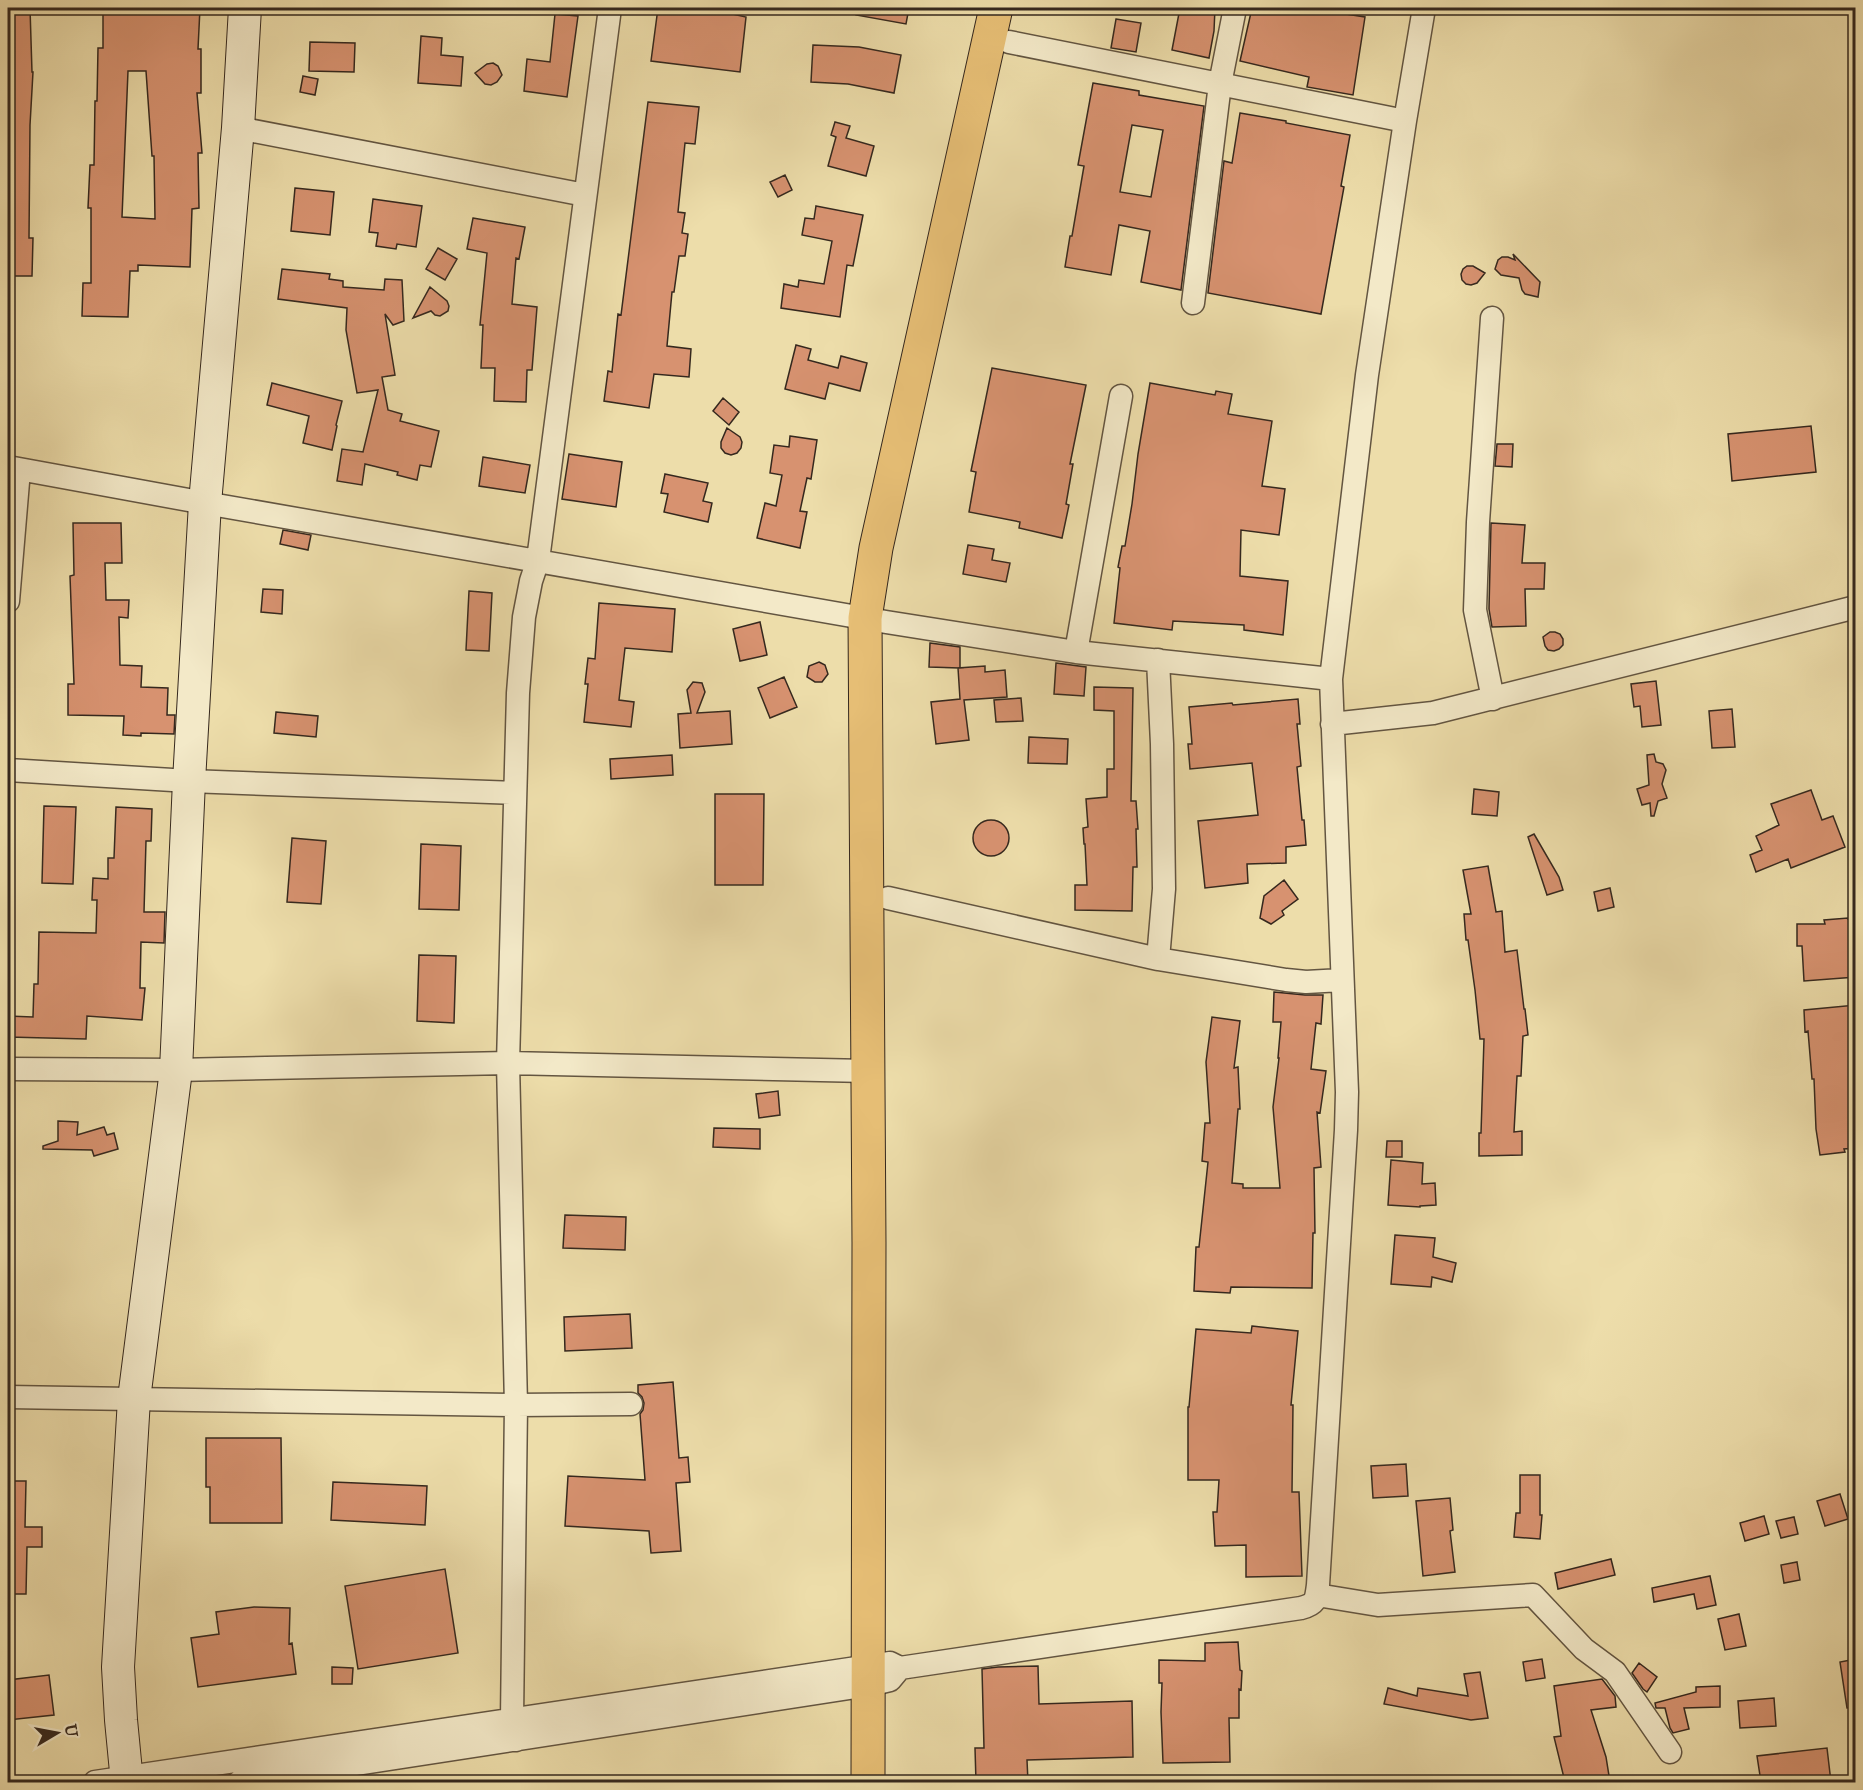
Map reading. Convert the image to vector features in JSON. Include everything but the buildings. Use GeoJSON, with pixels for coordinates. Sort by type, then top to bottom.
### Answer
{"type":"FeatureCollection","features":[{"type":"Feature","properties":{"kind":"highway"},"geometry":{"type":"LineString","coordinates":[[890,1782],[883,1672],[869,1242],[867,1071],[876,548],[996,8]]}},
{"type":"Feature","properties":{"kind":"highway"},"geometry":{"type":"LineString","coordinates":[[868,1782],[883,1672],[891,1242],[888,898],[875,620],[898,553],[1017,8]]}},
{"type":"Feature","properties":{"kind":"street"},"geometry":{"type":"LineString","coordinates":[[127,1780],[118,1667],[134,1399],[176,1070],[205,503],[238,128],[245,8]]}},
{"type":"Feature","properties":{"kind":"street"},"geometry":{"type":"LineString","coordinates":[[514,1729],[516,1405],[508,1063],[518,693],[524,617],[531,580],[538,560],[610,8]]}},
{"type":"Feature","properties":{"kind":"street"},"geometry":{"type":"LineString","coordinates":[[1193,303],[1220,84],[1235,8]]}},
{"type":"Feature","properties":{"kind":"street"},"geometry":{"type":"LineString","coordinates":[[95,1782],[127,1780],[514,1729],[1301,1608],[1315,1601],[1347,1092],[1331,679],[1367,375],[1424,8]]}},
{"type":"Feature","properties":{"kind":"street"},"geometry":{"type":"LineString","coordinates":[[1009,42],[1405,121]]}},
{"type":"Feature","properties":{"kind":"street"},"geometry":{"type":"LineString","coordinates":[[238,128],[585,195]]}},
{"type":"Feature","properties":{"kind":"street"},"geometry":{"type":"LineString","coordinates":[[1492,318],[1478,522],[1475,610],[1494,699]]}},
{"type":"Feature","properties":{"kind":"street"},"geometry":{"type":"LineString","coordinates":[[1076,652],[1121,396]]}},
{"type":"Feature","properties":{"kind":"street"},"geometry":{"type":"LineString","coordinates":[[8,601],[13,468],[875,620],[1076,652],[1331,679]]}},
{"type":"Feature","properties":{"kind":"street"},"geometry":{"type":"LineString","coordinates":[[1332,724],[1433,714],[1856,607]]}},
{"type":"Feature","properties":{"kind":"street"},"geometry":{"type":"LineString","coordinates":[[1158,660],[1164,889],[1158,959]]}},
{"type":"Feature","properties":{"kind":"street"},"geometry":{"type":"LineString","coordinates":[[8,770],[189,781],[514,793]]}},
{"type":"Feature","properties":{"kind":"street"},"geometry":{"type":"LineString","coordinates":[[888,898],[1158,959],[1286,980],[1306,982],[1342,980]]}},
{"type":"Feature","properties":{"kind":"street"},"geometry":{"type":"LineString","coordinates":[[8,1069],[176,1070],[508,1063],[867,1071]]}},
{"type":"Feature","properties":{"kind":"street"},"geometry":{"type":"LineString","coordinates":[[8,1397],[516,1405],[631,1404]]}},
{"type":"Feature","properties":{"kind":"street"},"geometry":{"type":"LineString","coordinates":[[1317,1595],[1378,1605],[1533,1595],[1584,1648],[1615,1672],[1670,1752]]}},
{"type":"Feature","properties":{"kind":"street"},"geometry":{"type":"LineString","coordinates":[[239,1782],[514,1729]]}}]}
